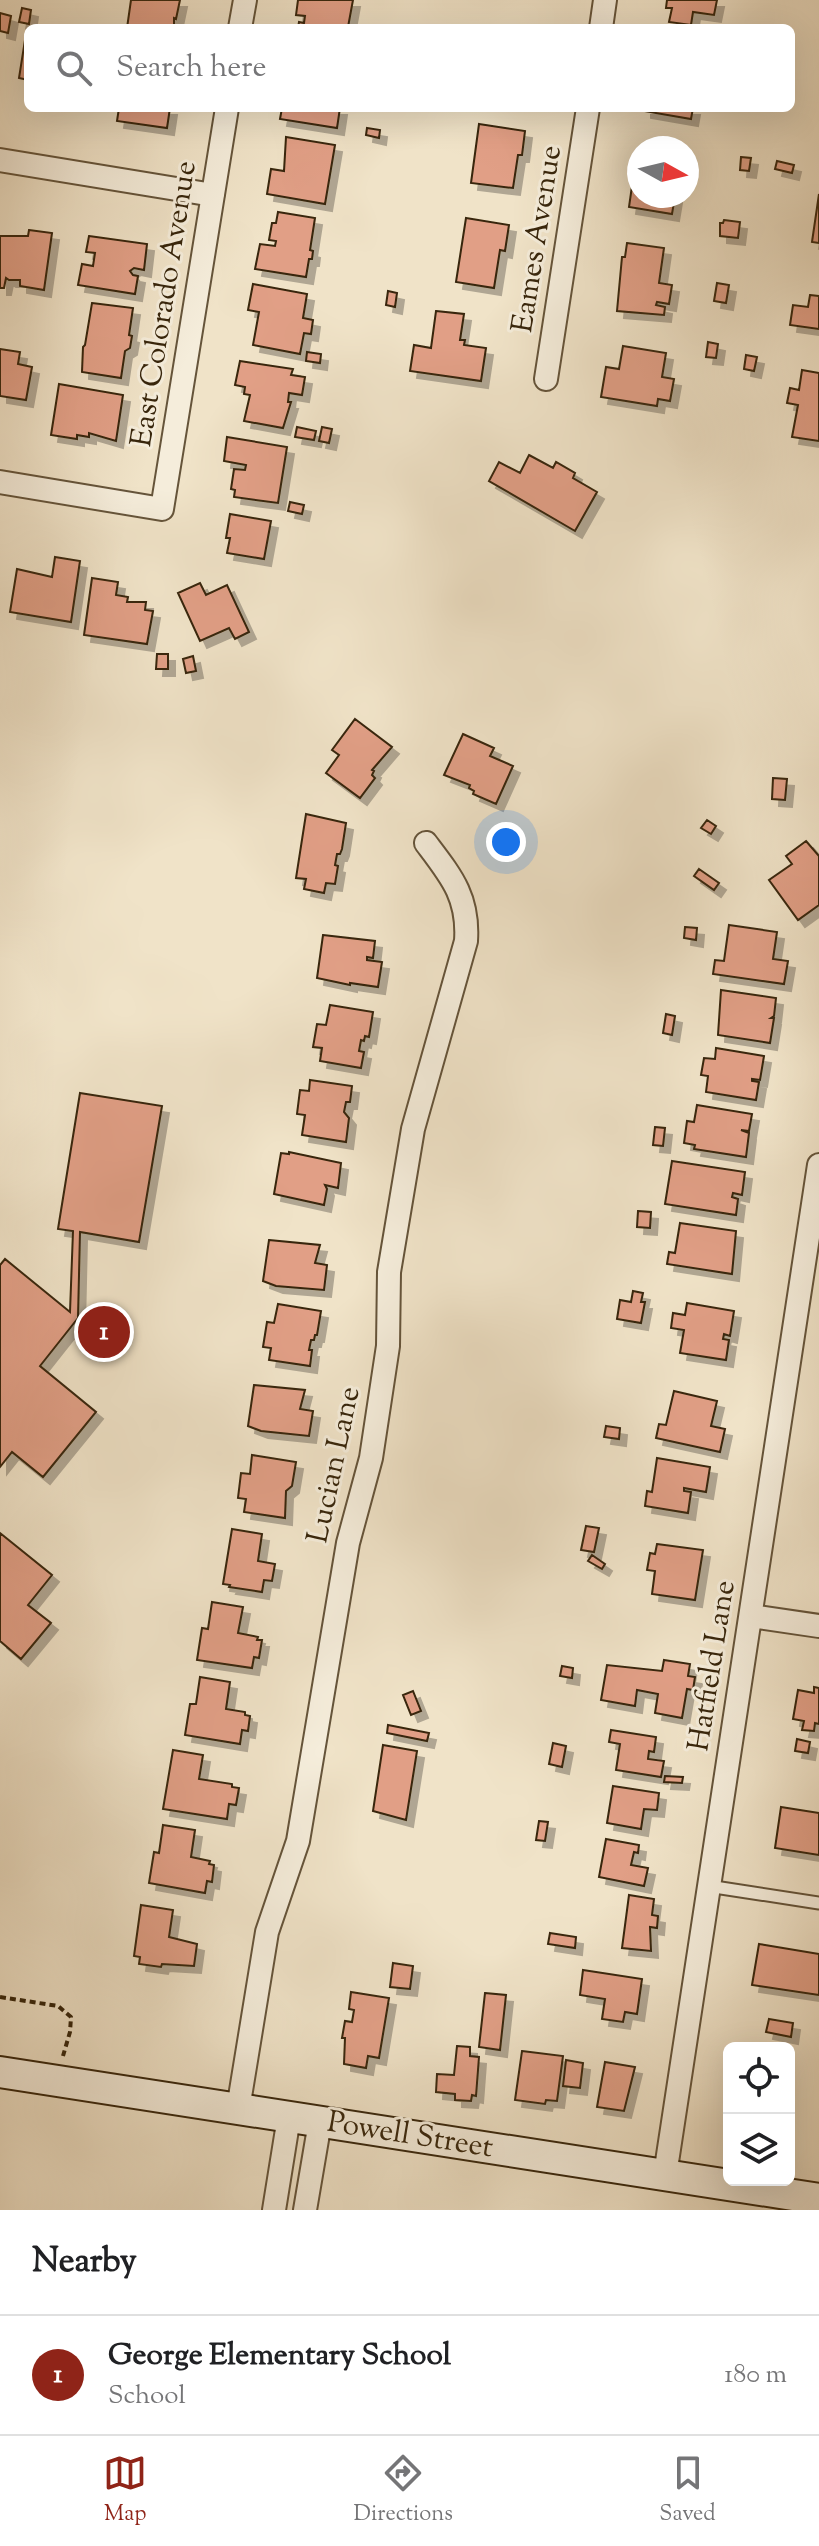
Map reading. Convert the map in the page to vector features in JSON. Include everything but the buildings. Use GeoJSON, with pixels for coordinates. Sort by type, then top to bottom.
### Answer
{"type":"FeatureCollection","features":[{"type":"Feature","properties":{"kind":"street"},"geometry":{"type":"LineString","coordinates":[[241,24],[245,0]]}},
{"type":"Feature","properties":{"kind":"street"},"geometry":{"type":"LineString","coordinates":[[602,24],[605,0]]}},
{"type":"Feature","properties":{"kind":"street","name":"East Colorado Avenue"},"geometry":{"type":"LineString","coordinates":[[0,482],[162,509],[226,112]]}},
{"type":"Feature","properties":{"kind":"street","name":"Eames Avenue"},"geometry":{"type":"LineString","coordinates":[[546,379],[587,112]]}},
{"type":"Feature","properties":{"kind":"street"},"geometry":{"type":"LineString","coordinates":[[0,160],[213,195]]}},
{"type":"Feature","properties":{"kind":"street","name":"Lucian Lane"},"geometry":{"type":"LineString","coordinates":[[238,2109],[267,1932],[298,1841],[348,1543],[371,1458],[388,1346],[389,1272],[413,1129],[466,941],[467,924],[459,890],[426,843]]}},
{"type":"Feature","properties":{"kind":"street","name":"Hatfield Lane"},"geometry":{"type":"LineString","coordinates":[[665,2175],[819,1165]]}},
{"type":"Feature","properties":{"kind":"street"},"geometry":{"type":"LineString","coordinates":[[751,1616],[819,1626]]}},
{"type":"Feature","properties":{"kind":"street","name":"Powell Street"},"geometry":{"type":"LineString","coordinates":[[0,2072],[819,2199]]}},
{"type":"Feature","properties":{"kind":"street"},"geometry":{"type":"LineString","coordinates":[[274,2210],[289,2117]]}},
{"type":"Feature","properties":{"kind":"street"},"geometry":{"type":"LineString","coordinates":[[305,2210],[320,2122]]}},
{"type":"Feature","properties":{"kind":"lane"},"geometry":{"type":"LineString","coordinates":[[708,1886],[819,1903]]}},
{"type":"Feature","properties":{"kind":"path"},"geometry":{"type":"LineString","coordinates":[[0,1997],[58,2006],[71,2017],[61,2064]]}},
{"type":"Feature","properties":{"kind":"place","name":"George Elementary School"},"geometry":{"type":"Point","coordinates":[104,1332]}}]}
